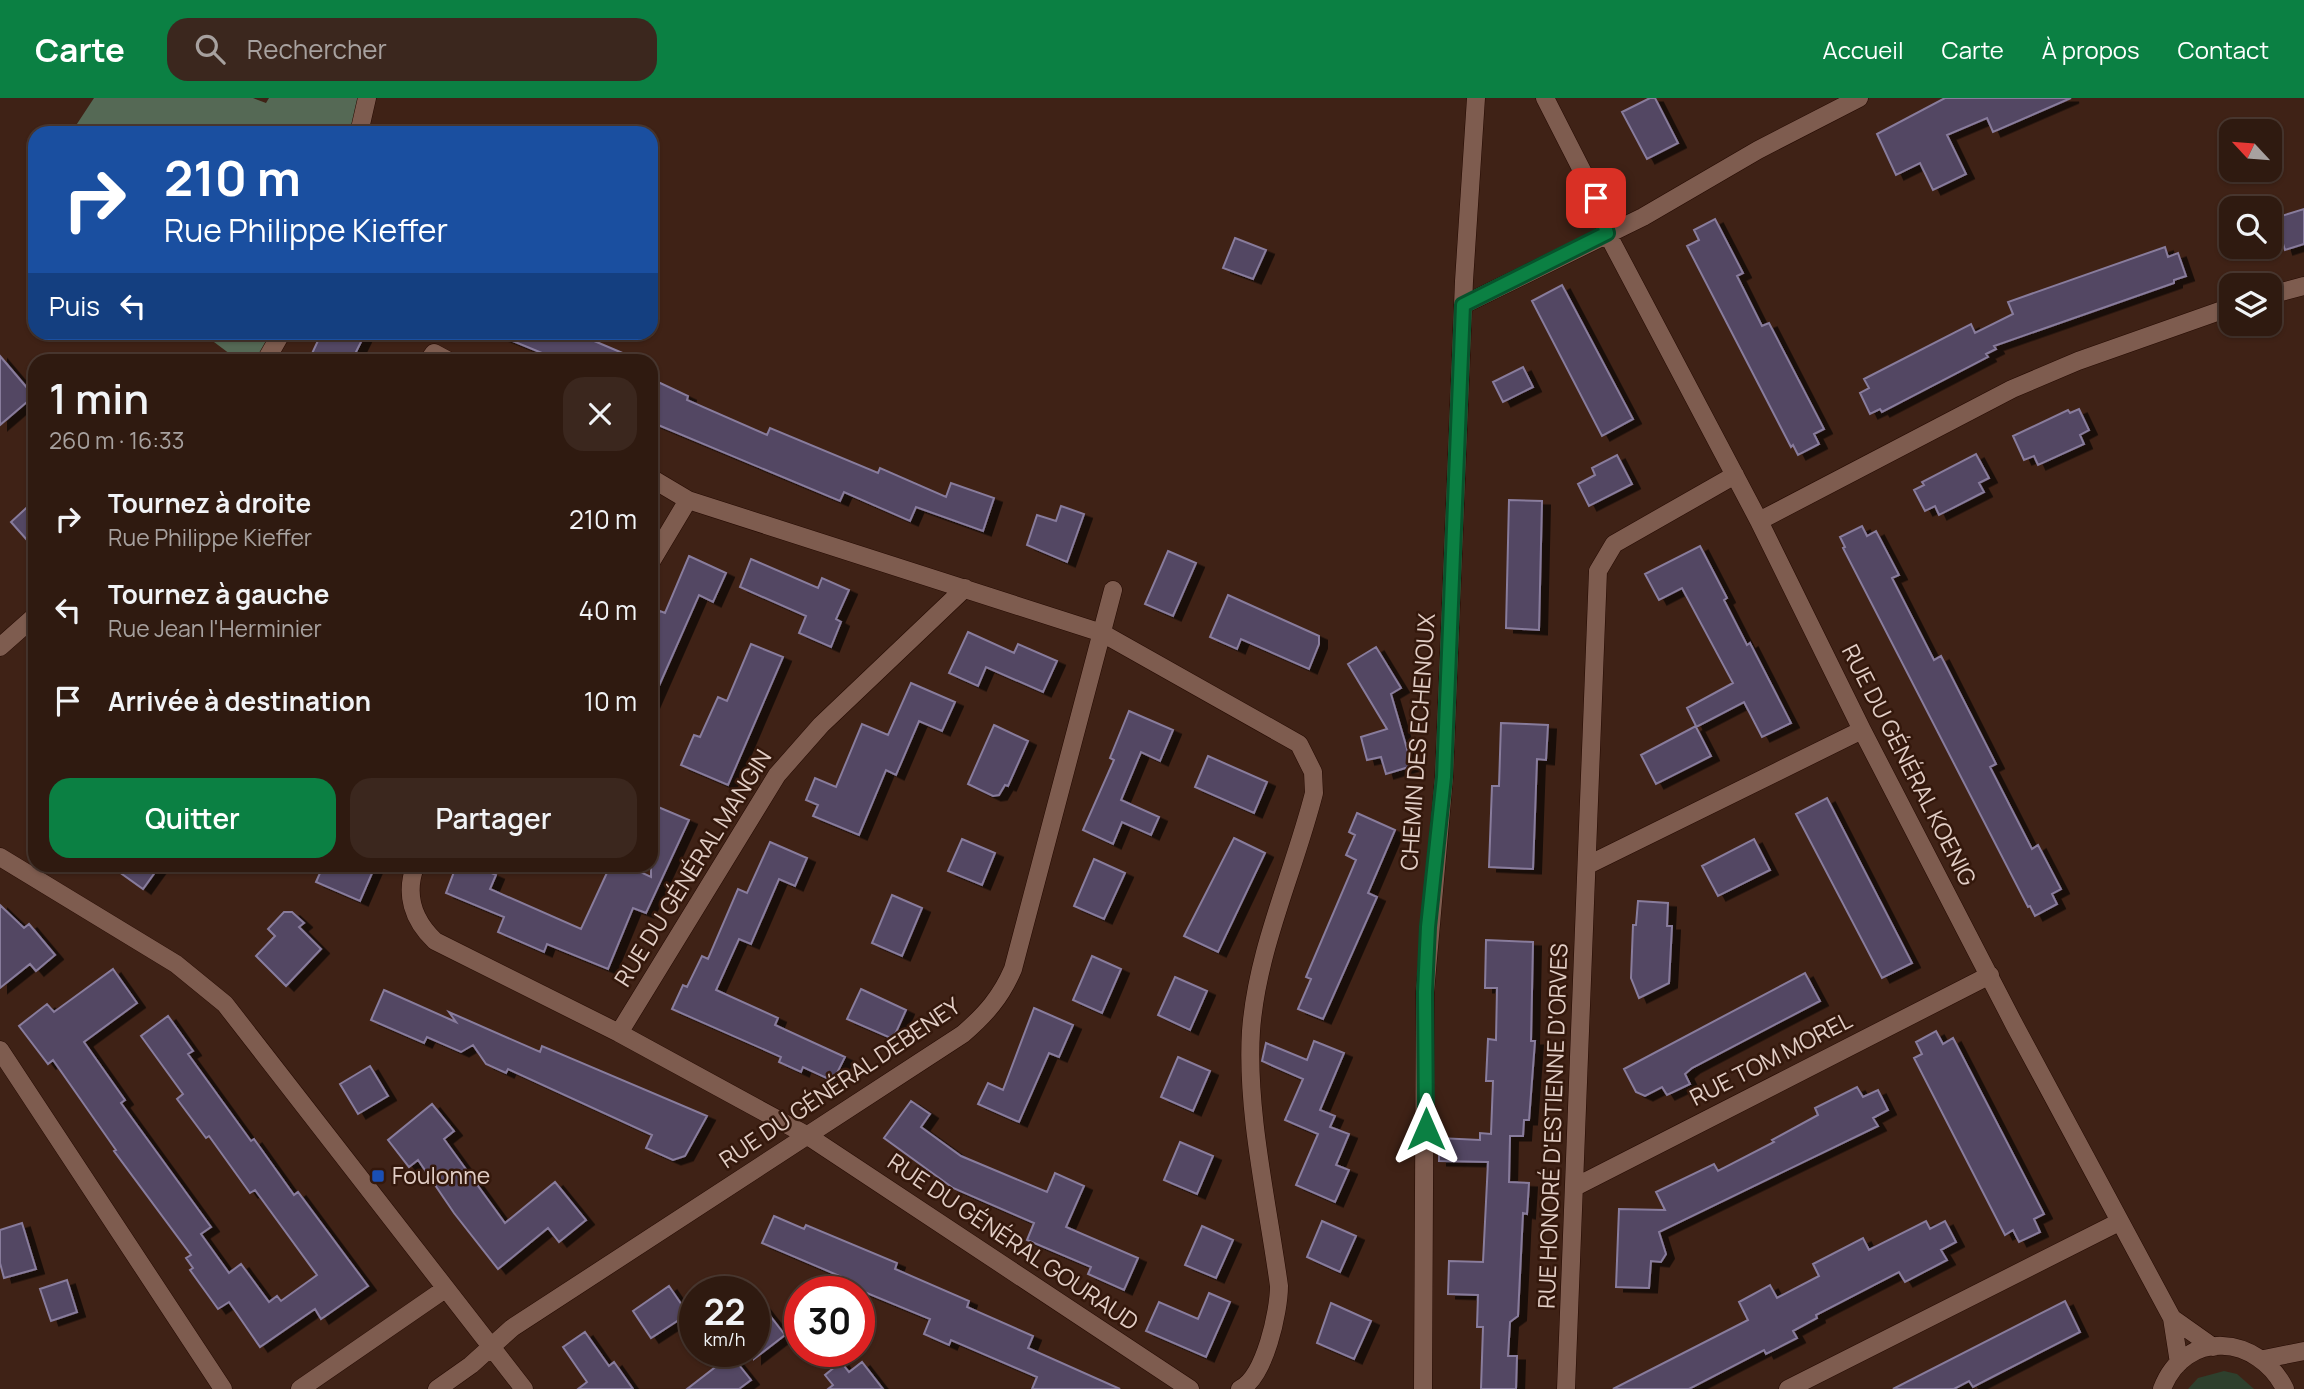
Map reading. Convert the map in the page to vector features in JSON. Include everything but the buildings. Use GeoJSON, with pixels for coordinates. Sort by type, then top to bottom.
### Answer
{"type":"FeatureCollection","features":[{"type":"Feature","properties":{"kind":"street"},"geometry":{"type":"LineString","coordinates":[[361,126],[367,98]]}},
{"type":"Feature","properties":{"kind":"street","name":"CHEMIN DES ECHENOUX"},"geometry":{"type":"LineString","coordinates":[[1423,1389],[1425,992],[1428,927],[1444,777],[1463,305],[1476,98]]}},
{"type":"Feature","properties":{"kind":"street","name":"RUE DU GÉNÉRAL KOENIG"},"geometry":{"type":"LineString","coordinates":[[1545,98],[1596,198],[1607,233],[1759,521],[1862,730],[2119,1222],[2172,1318],[2179,1363]]}},
{"type":"Feature","properties":{"kind":"street"},"geometry":{"type":"LineString","coordinates":[[1463,305],[1643,217],[1758,150],[1858,98]]}},
{"type":"Feature","properties":{"kind":"street"},"geometry":{"type":"LineString","coordinates":[[2282,292],[2304,286]]}},
{"type":"Feature","properties":{"kind":"street"},"geometry":{"type":"LineString","coordinates":[[1759,521],[2012,389],[2078,361],[2219,311]]}},
{"type":"Feature","properties":{"kind":"street","name":"RUE HONORÉ D'ESTIENNE D'ORVES"},"geometry":{"type":"LineString","coordinates":[[1566,1389],[1598,571],[1614,544],[1735,475]]}},
{"type":"Feature","properties":{"kind":"street"},"geometry":{"type":"LineString","coordinates":[[658,482],[688,500],[1102,634],[1299,744],[1313,772],[1314,793],[1266,951],[1251,1028],[1253,1094],[1279,1286],[1279,1309],[1259,1364],[1244,1388]]}},
{"type":"Feature","properties":{"kind":"street"},"geometry":{"type":"LineString","coordinates":[[658,550],[688,500]]}},
{"type":"Feature","properties":{"kind":"street","name":"RUE DU GÉNÉRAL MANGIN"},"geometry":{"type":"LineString","coordinates":[[619,1033],[777,775],[821,725],[965,588]]}},
{"type":"Feature","properties":{"kind":"street","name":"RUE DU GÉNÉRAL DEBENEY"},"geometry":{"type":"LineString","coordinates":[[437,1389],[492,1347],[512,1328],[963,1034],[987,1014],[1001,995],[1013,969],[1113,590]]}},
{"type":"Feature","properties":{"kind":"street"},"geometry":{"type":"LineString","coordinates":[[0,647],[28,622]]}},
{"type":"Feature","properties":{"kind":"street"},"geometry":{"type":"LineString","coordinates":[[1588,865],[1862,730]]}},
{"type":"Feature","properties":{"kind":"street"},"geometry":{"type":"LineString","coordinates":[[0,857],[176,964],[225,1004],[524,1389]]}},
{"type":"Feature","properties":{"kind":"street","name":"RUE DU GÉNÉRAL GOURAUD"},"geometry":{"type":"LineString","coordinates":[[414,872],[410,887],[413,912],[422,928],[435,942],[619,1033],[808,1136],[1190,1389]]}},
{"type":"Feature","properties":{"kind":"street","name":"RUE TOM MOREL"},"geometry":{"type":"LineString","coordinates":[[1575,1187],[1990,975]]}},
{"type":"Feature","properties":{"kind":"street"},"geometry":{"type":"LineString","coordinates":[[0,1050],[223,1389]]}},
{"type":"Feature","properties":{"kind":"street"},"geometry":{"type":"LineString","coordinates":[[1788,1389],[2119,1222]]}},
{"type":"Feature","properties":{"kind":"street"},"geometry":{"type":"LineString","coordinates":[[300,1389],[445,1289]]}},
{"type":"Feature","properties":{"kind":"street","name":"RUE DU GÉNÉRAL KOENIG"},"geometry":{"type":"LineString","coordinates":[[2172,1318],[2213,1347]]}},
{"type":"Feature","properties":{"kind":"street"},"geometry":{"type":"LineString","coordinates":[[2162,1389],[2179,1363],[2194,1352],[2231,1346],[2248,1350],[2264,1359],[2278,1374],[2285,1389]]}},
{"type":"Feature","properties":{"kind":"street"},"geometry":{"type":"LineString","coordinates":[[2264,1359],[2304,1350]]}},
{"type":"Feature","properties":{"kind":"green space"},"geometry":{"type":"Polygon","coordinates":[[[94,98],[253,98],[266,103],[269,98],[367,98],[361,126],[76,126],[94,98]]]}},
{"type":"Feature","properties":{"kind":"green space"},"geometry":{"type":"Polygon","coordinates":[[[211,340],[278,340],[270,354],[230,354],[211,340]]]}},
{"type":"Feature","properties":{"kind":"green space"},"geometry":{"type":"Polygon","coordinates":[[[2224,1371],[2237,1374],[2254,1389],[2188,1389],[2198,1378],[2224,1371]]]}},
{"type":"Feature","properties":{"kind":"place","name":"Foulonne"},"geometry":{"type":"Point","coordinates":[378,1176]}},
{"type":"Feature","properties":{"kind":"route"},"geometry":{"type":"LineString","coordinates":[[1426,1129],[1425,992],[1428,927],[1444,777],[1463,305],[1607,233],[1596,198]]}}]}
